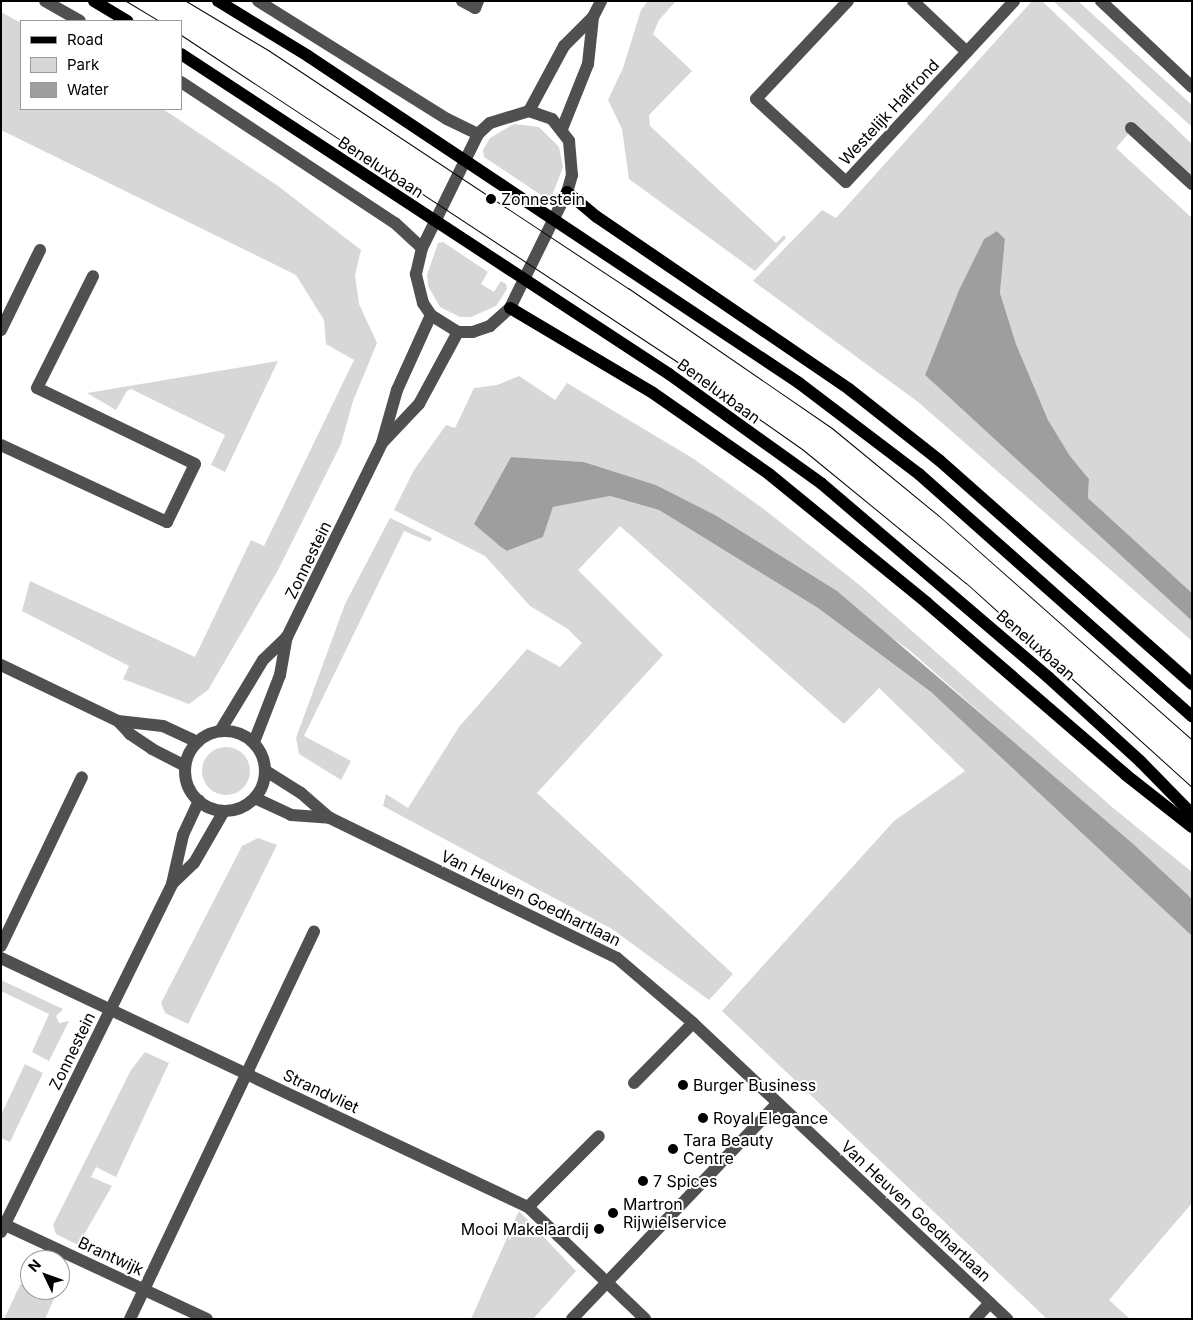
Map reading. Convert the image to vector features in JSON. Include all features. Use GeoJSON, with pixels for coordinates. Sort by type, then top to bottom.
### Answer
{"type":"FeatureCollection","features":[{"type":"Feature","properties":{"kind":"main road"},"geometry":{"type":"LineString","coordinates":[[94,1],[125,20]]}},
{"type":"Feature","properties":{"kind":"main road"},"geometry":{"type":"LineString","coordinates":[[218,1],[308,56],[799,383],[919,474],[1192,716]]}},
{"type":"Feature","properties":{"kind":"main road","name":"Beneluxbaan"},"geometry":{"type":"LineString","coordinates":[[182,55],[669,374],[822,484],[1048,676],[1142,762],[1192,814]]}},
{"type":"Feature","properties":{"kind":"main road"},"geometry":{"type":"LineString","coordinates":[[567,192],[597,217],[765,330],[887,418],[940,460],[1192,684]]}},
{"type":"Feature","properties":{"kind":"main road"},"geometry":{"type":"LineString","coordinates":[[510,308],[653,393],[769,474],[927,603],[1126,775],[1192,827]]}},
{"type":"Feature","properties":{"kind":"street"},"geometry":{"type":"LineString","coordinates":[[45,1],[78,20]]}},
{"type":"Feature","properties":{"kind":"street"},"geometry":{"type":"LineString","coordinates":[[258,1],[447,119],[478,134]]}},
{"type":"Feature","properties":{"kind":"street"},"geometry":{"type":"LineString","coordinates":[[462,1],[475,8],[478,1]]}},
{"type":"Feature","properties":{"kind":"street"},"geometry":{"type":"LineString","coordinates":[[529,111],[564,46],[592,18],[601,1]]}},
{"type":"Feature","properties":{"kind":"street","name":"Westelijk Halfrond"},"geometry":{"type":"LineString","coordinates":[[848,1],[756,99],[846,182],[1014,1]]}},
{"type":"Feature","properties":{"kind":"street"},"geometry":{"type":"LineString","coordinates":[[912,1],[967,52]]}},
{"type":"Feature","properties":{"kind":"street"},"geometry":{"type":"LineString","coordinates":[[1101,1],[1192,87]]}},
{"type":"Feature","properties":{"kind":"street"},"geometry":{"type":"LineString","coordinates":[[562,129],[588,64],[592,18]]}},
{"type":"Feature","properties":{"kind":"street"},"geometry":{"type":"LineString","coordinates":[[182,83],[389,219],[422,248]]}},
{"type":"Feature","properties":{"kind":"street"},"geometry":{"type":"LineString","coordinates":[[529,111],[552,119],[570,141],[573,157],[567,192],[559,212],[519,287],[510,308],[490,326],[473,332],[458,332],[431,315],[418,290],[416,274],[422,248],[478,134],[490,123],[529,111]]}},
{"type":"Feature","properties":{"kind":"street"},"geometry":{"type":"LineString","coordinates":[[1132,128],[1192,184]]}},
{"type":"Feature","properties":{"kind":"street"},"geometry":{"type":"LineString","coordinates":[[1,330],[40,250]]}},
{"type":"Feature","properties":{"kind":"street"},"geometry":{"type":"LineString","coordinates":[[1,445],[167,522],[195,464],[37,388],[93,276]]}},
{"type":"Feature","properties":{"kind":"street","name":"Zonnestein"},"geometry":{"type":"LineString","coordinates":[[254,742],[280,676],[287,638],[382,443],[397,390],[431,315]]}},
{"type":"Feature","properties":{"kind":"street","name":"Zonnestein"},"geometry":{"type":"LineString","coordinates":[[382,443],[419,404],[458,332]]}},
{"type":"Feature","properties":{"kind":"street","name":"Zonnestein"},"geometry":{"type":"LineString","coordinates":[[220,731],[263,660],[287,638]]}},
{"type":"Feature","properties":{"kind":"street"},"geometry":{"type":"LineString","coordinates":[[1,665],[118,721],[145,744],[186,766]]}},
{"type":"Feature","properties":{"kind":"street"},"geometry":{"type":"LineString","coordinates":[[118,721],[163,726],[197,742]]}},
{"type":"Feature","properties":{"kind":"street"},"geometry":{"type":"LineString","coordinates":[[220,731],[239,733],[254,742],[261,751],[266,771],[263,784],[255,798],[241,808],[224,811],[198,801],[186,778],[186,766],[197,742],[220,731]]}},
{"type":"Feature","properties":{"kind":"street","name":"Van Heuven Goedhartlaan"},"geometry":{"type":"LineString","coordinates":[[266,771],[301,793],[330,818],[617,958],[692,1023],[1007,1319]]}},
{"type":"Feature","properties":{"kind":"street"},"geometry":{"type":"LineString","coordinates":[[1,946],[82,776]]}},
{"type":"Feature","properties":{"kind":"street","name":"Van Heuven Goedhartlaan"},"geometry":{"type":"LineString","coordinates":[[255,798],[291,815],[330,818]]}},
{"type":"Feature","properties":{"kind":"street","name":"Zonnestein"},"geometry":{"type":"LineString","coordinates":[[2,1227],[172,884],[183,835],[198,801]]}},
{"type":"Feature","properties":{"kind":"street","name":"Zonnestein"},"geometry":{"type":"LineString","coordinates":[[172,884],[194,863],[224,811]]}},
{"type":"Feature","properties":{"kind":"street"},"geometry":{"type":"LineString","coordinates":[[130,1319],[314,931]]}},
{"type":"Feature","properties":{"kind":"street","name":"Strandvliet"},"geometry":{"type":"LineString","coordinates":[[1,958],[528,1207],[605,1283],[645,1319]]}},
{"type":"Feature","properties":{"kind":"street"},"geometry":{"type":"LineString","coordinates":[[634,1083],[692,1023]]}},
{"type":"Feature","properties":{"kind":"street"},"geometry":{"type":"LineString","coordinates":[[572,1319],[778,1103]]}},
{"type":"Feature","properties":{"kind":"street"},"geometry":{"type":"LineString","coordinates":[[528,1207],[599,1136]]}},
{"type":"Feature","properties":{"kind":"street","name":"Brantwijk"},"geometry":{"type":"LineString","coordinates":[[2,1227],[144,1289],[207,1319]]}},
{"type":"Feature","properties":{"kind":"street"},"geometry":{"type":"LineString","coordinates":[[974,1319],[990,1302]]}},
{"type":"Feature","properties":{"kind":"green space"},"geometry":{"type":"Polygon","coordinates":[[[648,1],[676,1],[659,20],[653,34],[692,71],[649,115],[650,126],[776,243],[784,235],[786,238],[755,271],[629,179],[622,129],[608,100],[623,68],[641,10],[648,1]]]}},
{"type":"Feature","properties":{"kind":"green space"},"geometry":{"type":"Polygon","coordinates":[[[1032,1],[1042,1],[1192,144],[1192,179],[1130,132],[1116,148],[1192,218],[1192,593],[1088,498],[1089,479],[1070,456],[1048,420],[1016,344],[1000,293],[1005,239],[997,231],[984,239],[959,290],[925,375],[1192,621],[1192,641],[918,402],[753,281],[822,210],[836,218],[1032,1]]]}},
{"type":"Feature","properties":{"kind":"green space"},"geometry":{"type":"Polygon","coordinates":[[[1053,1],[1078,1],[1192,105],[1192,127],[1053,1]]]}},
{"type":"Feature","properties":{"kind":"green space"},"geometry":{"type":"Polygon","coordinates":[[[1,12],[20,22],[20,110],[164,110],[278,186],[361,250],[355,275],[359,304],[377,343],[353,401],[341,444],[277,572],[208,690],[189,704],[123,679],[129,666],[22,611],[30,581],[195,657],[251,540],[264,546],[354,360],[326,344],[324,320],[296,275],[1,130],[1,12]]]}},
{"type":"Feature","properties":{"kind":"green space"},"geometry":{"type":"Polygon","coordinates":[[[514,124],[539,127],[559,147],[563,167],[552,196],[547,199],[484,157],[483,150],[490,138],[514,124]]]}},
{"type":"Feature","properties":{"kind":"green space"},"geometry":{"type":"Polygon","coordinates":[[[443,242],[488,272],[481,284],[494,292],[501,281],[506,284],[507,289],[496,306],[471,317],[460,317],[440,307],[428,286],[427,275],[438,243],[443,242]]]}},
{"type":"Feature","properties":{"kind":"green space"},"geometry":{"type":"Polygon","coordinates":[[[278,361],[225,472],[211,465],[225,435],[131,389],[127,391],[116,410],[87,393],[278,361]]]}},
{"type":"Feature","properties":{"kind":"green space"},"geometry":{"type":"Polygon","coordinates":[[[519,376],[555,400],[567,383],[694,459],[765,510],[862,587],[1112,807],[1192,872],[1192,899],[908,649],[715,515],[656,485],[584,462],[511,457],[501,547],[507,551],[543,537],[553,507],[610,496],[659,510],[818,608],[931,692],[1192,936],[1192,1203],[1109,1300],[1130,1319],[1047,1319],[722,1011],[894,821],[965,771],[879,688],[844,724],[620,526],[578,570],[663,655],[537,793],[733,974],[709,1000],[612,929],[383,806],[386,794],[408,808],[459,727],[527,649],[560,667],[582,643],[568,629],[530,606],[485,556],[394,510],[414,470],[446,425],[455,428],[474,388],[497,385],[519,376]]]}},
{"type":"Feature","properties":{"kind":"green space"},"geometry":{"type":"Polygon","coordinates":[[[390,518],[432,538],[430,542],[404,531],[304,736],[351,761],[341,780],[299,754],[296,738],[345,604],[390,518]]]}},
{"type":"Feature","properties":{"kind":"green space"},"geometry":{"type":"Polygon","coordinates":[[[221,747],[231,747],[243,754],[250,766],[250,776],[243,788],[231,795],[221,795],[213,791],[206,784],[202,776],[202,766],[206,758],[213,751],[221,747]]]}},
{"type":"Feature","properties":{"kind":"green space"},"geometry":{"type":"Polygon","coordinates":[[[258,838],[277,845],[188,1024],[165,1013],[161,1003],[242,846],[258,838]]]}},
{"type":"Feature","properties":{"kind":"green space"},"geometry":{"type":"Polygon","coordinates":[[[1,980],[63,1009],[56,1016],[59,1023],[69,1021],[49,1061],[32,1052],[49,1014],[1,991],[1,980]]]}},
{"type":"Feature","properties":{"kind":"green space"},"geometry":{"type":"Polygon","coordinates":[[[145,1052],[169,1063],[116,1177],[96,1167],[91,1177],[112,1186],[78,1245],[56,1234],[53,1225],[131,1070],[145,1052]]]}},
{"type":"Feature","properties":{"kind":"green space"},"geometry":{"type":"Polygon","coordinates":[[[25,1064],[43,1073],[10,1142],[1,1138],[1,1115],[25,1064]]]}},
{"type":"Feature","properties":{"kind":"green space"},"geometry":{"type":"Polygon","coordinates":[[[519,1211],[576,1271],[533,1319],[471,1319],[519,1211]]]}},
{"type":"Feature","properties":{"kind":"green space"},"geometry":{"type":"Polygon","coordinates":[[[20,1285],[20,1300],[54,1300],[45,1319],[4,1319],[20,1285]]]}},
{"type":"Feature","properties":{"kind":"water"},"geometry":{"type":"Polygon","coordinates":[[[997,231],[1005,239],[1000,293],[1016,344],[1048,420],[1070,456],[1089,479],[1088,498],[1192,593],[1192,621],[925,375],[959,290],[984,239],[997,231]]]}},
{"type":"Feature","properties":{"kind":"water"},"geometry":{"type":"Polygon","coordinates":[[[511,457],[584,462],[656,485],[715,515],[837,591],[1132,843],[1192,899],[1192,936],[931,692],[818,608],[659,510],[610,496],[553,507],[543,537],[507,551],[501,547],[474,524],[511,457]]]}},
{"type":"Feature","properties":{"kind":"tram line"},"geometry":{"type":"LineString","coordinates":[[126,1],[157,20]]}},
{"type":"Feature","properties":{"kind":"tram line"},"geometry":{"type":"LineString","coordinates":[[186,1],[268,50],[628,288],[833,429],[939,516],[1192,740]]}},
{"type":"Feature","properties":{"kind":"tram line"},"geometry":{"type":"LineString","coordinates":[[182,36],[682,365],[802,449],[966,583],[1192,787]]}},
{"type":"Feature","properties":{"kind":"place","name":"Zonnestein"},"geometry":{"type":"Point","coordinates":[491,199]}},
{"type":"Feature","properties":{"kind":"place","name":"Burger Business"},"geometry":{"type":"Point","coordinates":[683,1085]}},
{"type":"Feature","properties":{"kind":"place","name":"Royal Elegance"},"geometry":{"type":"Point","coordinates":[703,1118]}},
{"type":"Feature","properties":{"kind":"place","name":"Tara Beauty Centre"},"geometry":{"type":"Point","coordinates":[673,1149]}},
{"type":"Feature","properties":{"kind":"place","name":"7 Spices"},"geometry":{"type":"Point","coordinates":[643,1181]}},
{"type":"Feature","properties":{"kind":"place","name":"Martron Rijwielservice"},"geometry":{"type":"Point","coordinates":[613,1213]}},
{"type":"Feature","properties":{"kind":"place","name":"Mooi Makelaardij"},"geometry":{"type":"Point","coordinates":[599,1229]}}]}
